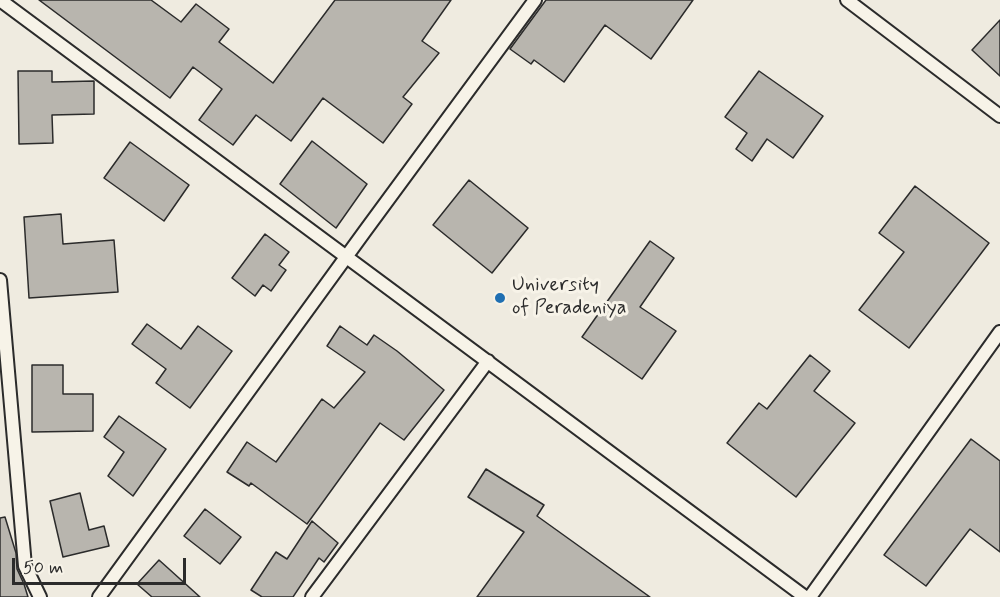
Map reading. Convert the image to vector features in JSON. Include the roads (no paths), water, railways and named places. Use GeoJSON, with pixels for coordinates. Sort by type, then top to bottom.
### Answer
{"type":"FeatureCollection","features":[{"type":"Feature","properties":{"kind":"lane"},"geometry":{"type":"LineString","coordinates":[[0,0],[805,597]]}},
{"type":"Feature","properties":{"kind":"lane"},"geometry":{"type":"LineString","coordinates":[[99,597],[535,0]]}},
{"type":"Feature","properties":{"kind":"lane"},"geometry":{"type":"LineString","coordinates":[[847,0],[1000,116]]}},
{"type":"Feature","properties":{"kind":"lane"},"geometry":{"type":"LineString","coordinates":[[0,280],[25,566],[40,597]]}},
{"type":"Feature","properties":{"kind":"lane"},"geometry":{"type":"LineString","coordinates":[[810,597],[1000,332]]}},
{"type":"Feature","properties":{"kind":"lane"},"geometry":{"type":"LineString","coordinates":[[312,597],[488,361]]}},
{"type":"Feature","properties":{"kind":"place","name":"University of Peradeniya"},"geometry":{"type":"Point","coordinates":[500,298]}}]}
